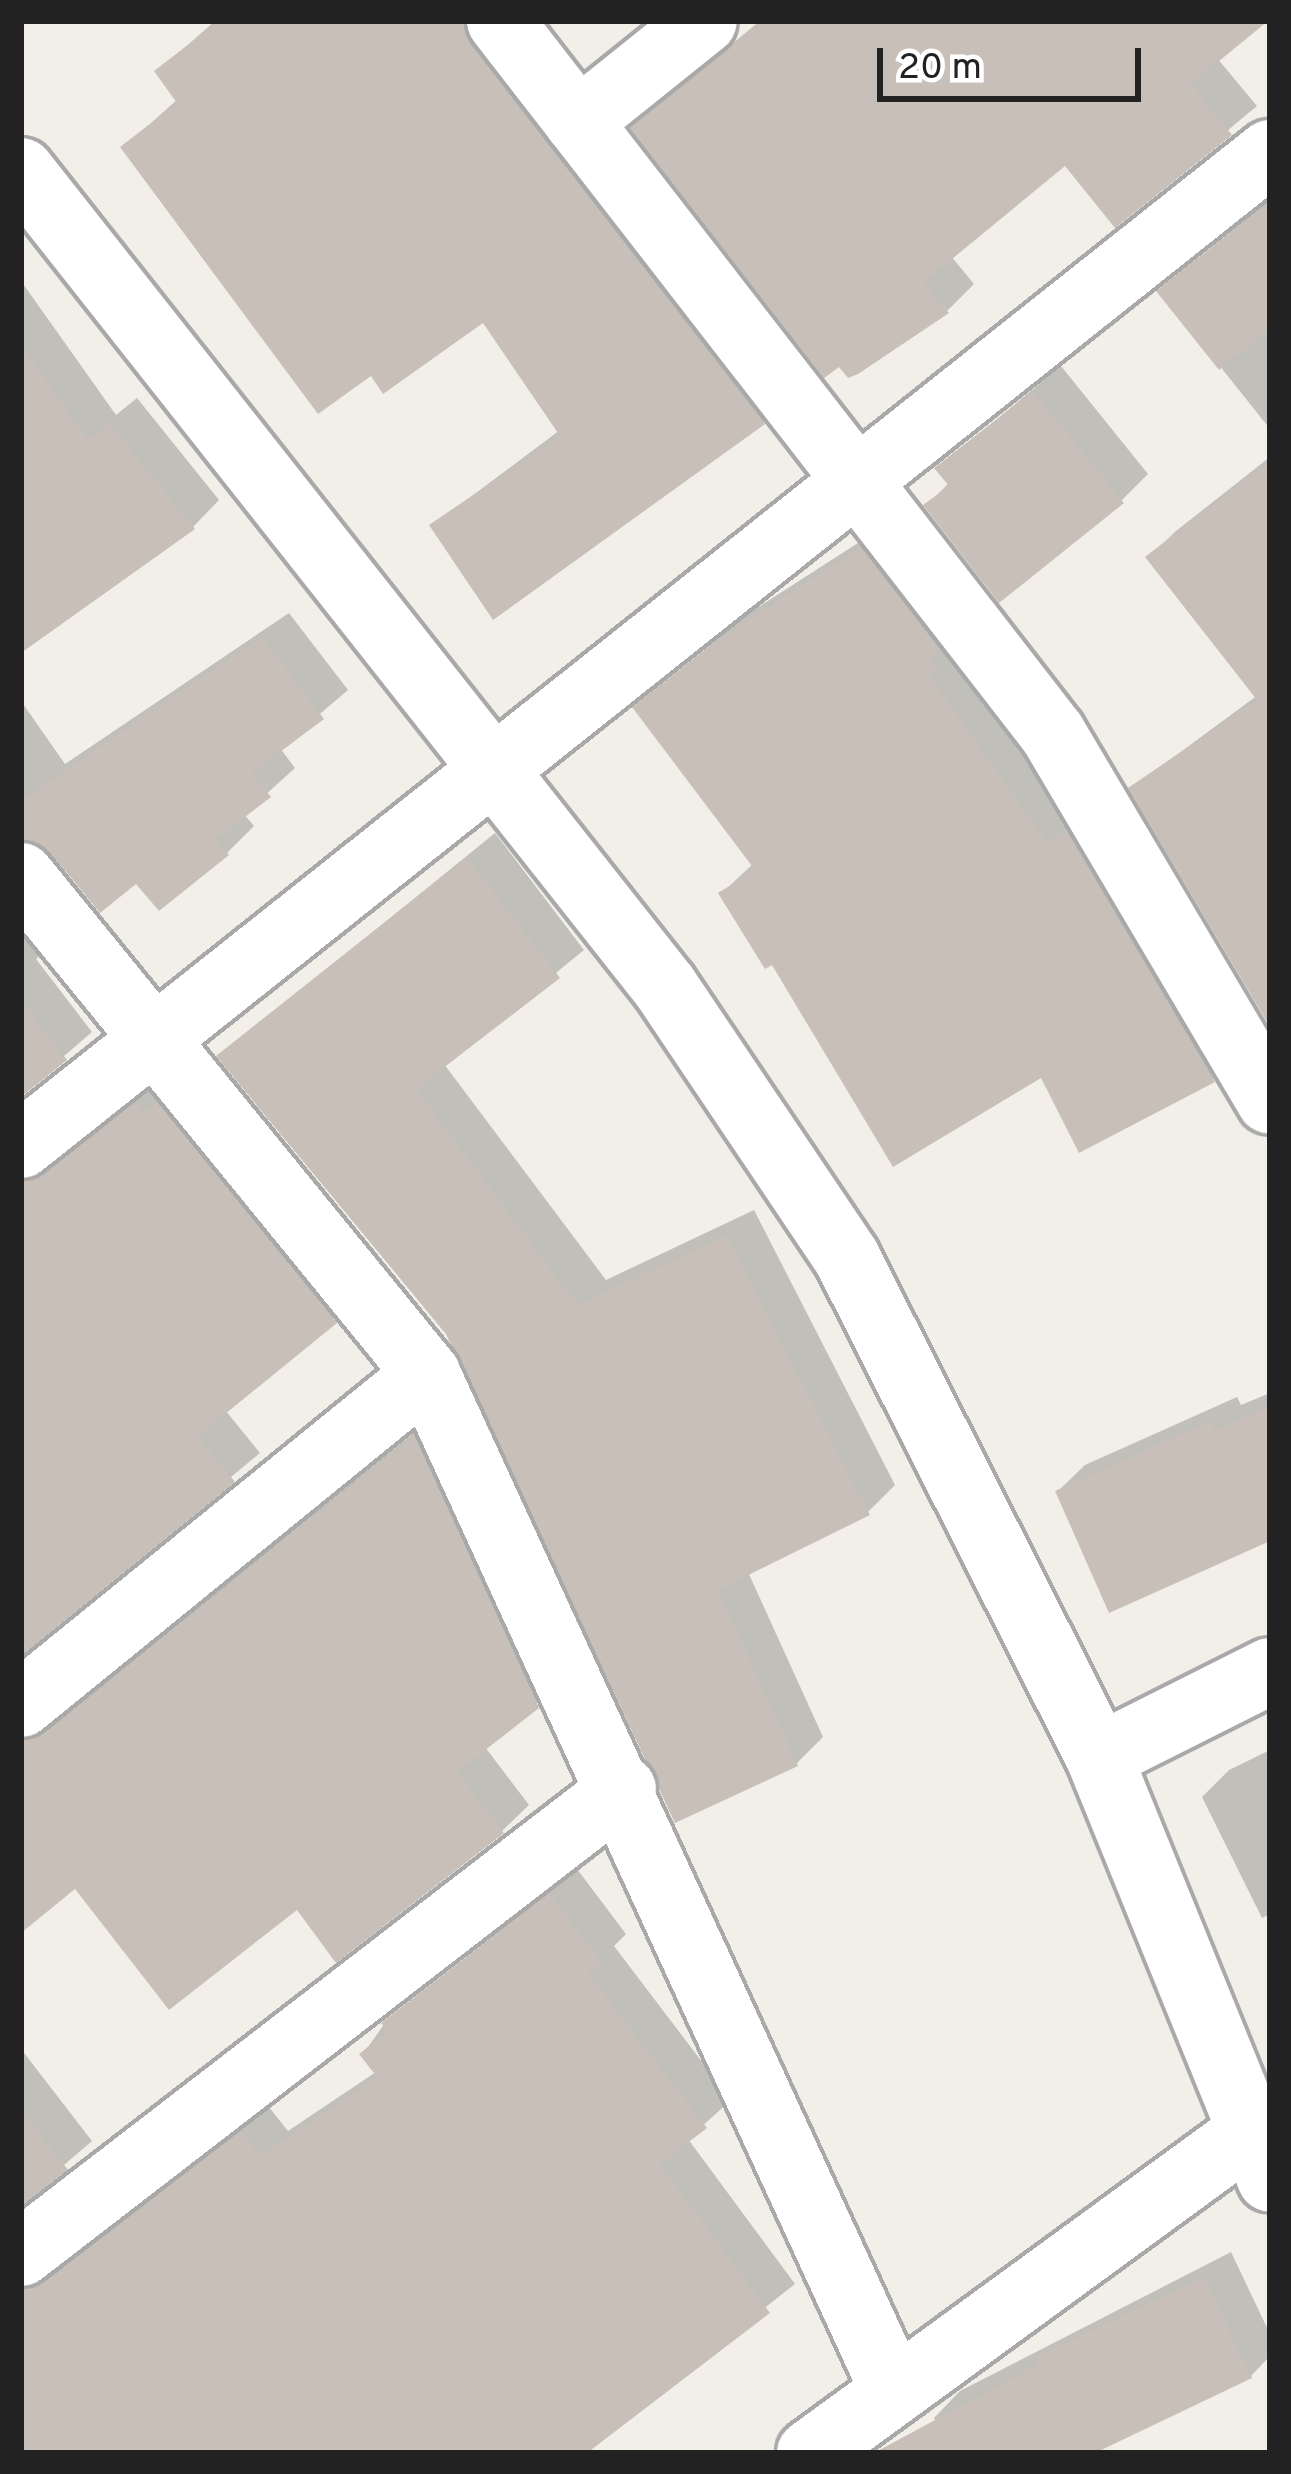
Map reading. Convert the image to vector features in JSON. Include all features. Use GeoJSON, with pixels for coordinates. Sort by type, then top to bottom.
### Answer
{"type":"FeatureCollection","features":[{"type":"Feature","properties":{"kind":"street"},"geometry":{"type":"LineString","coordinates":[[500,21],[1052,734],[1270,1102]]}},
{"type":"Feature","properties":{"kind":"street"},"geometry":{"type":"LineString","coordinates":[[578,122],[704,21]]}},
{"type":"Feature","properties":{"kind":"street"},"geometry":{"type":"LineString","coordinates":[[21,1145],[1270,153]]}},
{"type":"Feature","properties":{"kind":"street"},"geometry":{"type":"LineString","coordinates":[[21,171],[665,987],[847,1258],[1100,1757],[1258,2157],[893,2391],[810,2453]]}},
{"type":"Feature","properties":{"kind":"street"},"geometry":{"type":"LineString","coordinates":[[21,876],[427,1374],[623,1789],[893,2391]]}},
{"type":"Feature","properties":{"kind":"street"},"geometry":{"type":"LineString","coordinates":[[21,1704],[427,1374]]}},
{"type":"Feature","properties":{"kind":"street"},"geometry":{"type":"LineString","coordinates":[[1100,1757],[1270,1671]]}},
{"type":"Feature","properties":{"kind":"street"},"geometry":{"type":"LineString","coordinates":[[21,2253],[623,1789]]}},
{"type":"Feature","properties":{"kind":"building"},"geometry":{"type":"Polygon","coordinates":[[[219,21],[463,21],[470,44],[765,424],[493,620],[429,525],[560,436],[483,323],[383,394],[371,376],[318,414],[120,147],[177,103],[154,71],[219,21]]]}},
{"type":"Feature","properties":{"kind":"building"},"geometry":{"type":"Polygon","coordinates":[[[760,21],[1268,21],[1191,84],[1232,135],[1115,228],[1065,166],[924,282],[949,313],[858,374],[848,378],[839,367],[824,378],[630,128],[760,21]]]}},
{"type":"Feature","properties":{"kind":"building"},"geometry":{"type":"Polygon","coordinates":[[[1270,201],[1270,329],[1219,370],[1156,291],[1270,201]]]}},
{"type":"Feature","properties":{"kind":"building"},"geometry":{"type":"Polygon","coordinates":[[[21,345],[88,439],[109,422],[195,529],[21,653],[21,345]]]}},
{"type":"Feature","properties":{"kind":"building"},"geometry":{"type":"Polygon","coordinates":[[[1033,391],[1124,503],[999,603],[923,505],[949,486],[934,468],[1033,391]]]}},
{"type":"Feature","properties":{"kind":"building"},"geometry":{"type":"Polygon","coordinates":[[[1270,460],[1270,1027],[1128,788],[1257,700],[1145,557],[1270,460]]]}},
{"type":"Feature","properties":{"kind":"building"},"geometry":{"type":"Polygon","coordinates":[[[861,547],[940,650],[930,658],[937,669],[929,675],[1047,842],[1066,830],[1215,1082],[1079,1153],[1041,1078],[893,1167],[772,965],[765,969],[718,893],[755,870],[632,707],[716,641],[861,547]]]}},
{"type":"Feature","properties":{"kind":"building"},"geometry":{"type":"Polygon","coordinates":[[[262,637],[324,719],[252,773],[271,797],[216,839],[229,855],[159,911],[136,884],[100,913],[50,852],[21,839],[21,800],[262,637]]]}},
{"type":"Feature","properties":{"kind":"building"},"geometry":{"type":"Polygon","coordinates":[[[467,857],[560,978],[416,1089],[578,1305],[727,1235],[870,1515],[718,1590],[798,1766],[675,1823],[446,1334],[216,1056],[467,857]]]}},
{"type":"Feature","properties":{"kind":"building"},"geometry":{"type":"Polygon","coordinates":[[[21,1000],[67,1060],[21,1097],[21,1000]]]}},
{"type":"Feature","properties":{"kind":"building"},"geometry":{"type":"Polygon","coordinates":[[[136,1102],[143,1112],[157,1102],[337,1323],[198,1436],[235,1482],[21,1656],[21,1182],[44,1174],[136,1102]]]}},
{"type":"Feature","properties":{"kind":"building"},"geometry":{"type":"Polygon","coordinates":[[[1270,1406],[1270,1541],[1109,1613],[1055,1491],[1210,1421],[1214,1430],[1270,1406]]]}},
{"type":"Feature","properties":{"kind":"building"},"geometry":{"type":"Polygon","coordinates":[[[414,1435],[539,1708],[457,1772],[504,1833],[336,1963],[297,1910],[169,2010],[75,1889],[21,1933],[21,1741],[45,1733],[414,1435]]]}},
{"type":"Feature","properties":{"kind":"building"},"geometry":{"type":"Polygon","coordinates":[[[549,1893],[602,1962],[588,1973],[707,2128],[660,2164],[770,2313],[587,2453],[21,2453],[21,2290],[44,2283],[241,2131],[260,2156],[377,2077],[359,2054],[388,2031],[381,2023],[549,1893]]]}},
{"type":"Feature","properties":{"kind":"building"},"geometry":{"type":"Polygon","coordinates":[[[21,2109],[68,2170],[21,2206],[21,2109]]]}},
{"type":"Feature","properties":{"kind":"building"},"geometry":{"type":"Polygon","coordinates":[[[1204,2277],[1252,2378],[1095,2453],[874,2453],[1039,2364],[1036,2357],[1204,2277]]]}}]}
